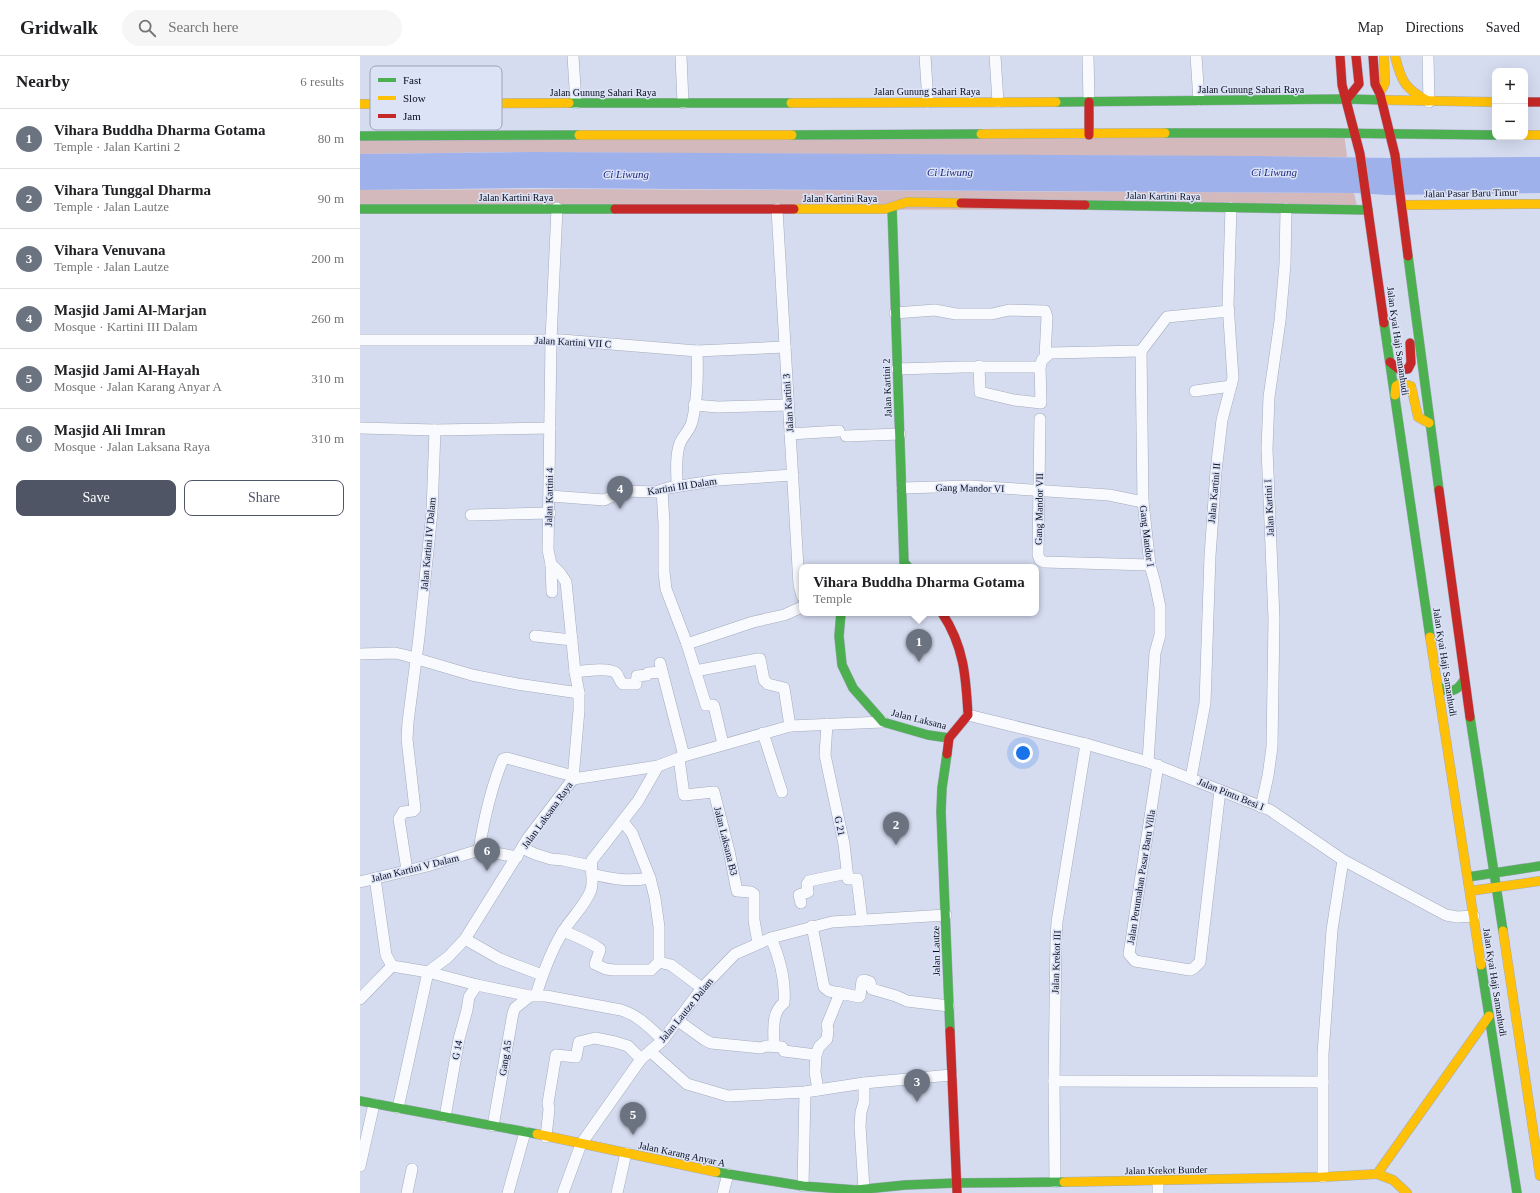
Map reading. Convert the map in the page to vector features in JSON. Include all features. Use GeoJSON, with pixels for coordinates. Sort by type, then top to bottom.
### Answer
{"type":"FeatureCollection","features":[{"type":"Feature","properties":{"kind":"main road","name":"Jalan Kyai Haji Samanhudi"},"geometry":{"type":"LineString","coordinates":[[1340,56],[1342,85],[1356,134],[1360,156],[1438,686],[1517,1193]]}},
{"type":"Feature","properties":{"kind":"main road"},"geometry":{"type":"LineString","coordinates":[[1347,99],[1359,84],[1356,56]]}},
{"type":"Feature","properties":{"kind":"main road","name":"Jalan Kyai Haji Samanhudi"},"geometry":{"type":"LineString","coordinates":[[1373,56],[1375,84],[1381,97],[1395,157],[1464,680],[1538,1145],[1540,1176]]}},
{"type":"Feature","properties":{"kind":"main road"},"geometry":{"type":"LineString","coordinates":[[1381,97],[1385,83],[1384,56]]}},
{"type":"Feature","properties":{"kind":"main road"},"geometry":{"type":"LineString","coordinates":[[1395,56],[1398,74],[1402,81],[1410,91],[1429,102]]}},
{"type":"Feature","properties":{"kind":"main road","name":"Jalan Gunung Sahari Raya"},"geometry":{"type":"LineString","coordinates":[[502,104],[1089,102],[1347,99],[1381,97],[1429,102],[1492,102]]}},
{"type":"Feature","properties":{"kind":"main road"},"geometry":{"type":"LineString","coordinates":[[1089,102],[1089,134]]}},
{"type":"Feature","properties":{"kind":"main road"},"geometry":{"type":"LineString","coordinates":[[1528,102],[1540,102]]}},
{"type":"Feature","properties":{"kind":"main road"},"geometry":{"type":"LineString","coordinates":[[360,136],[1089,134],[1492,135]]}},
{"type":"Feature","properties":{"kind":"main road"},"geometry":{"type":"LineString","coordinates":[[1528,135],[1540,135]]}},
{"type":"Feature","properties":{"kind":"main road","name":"Jalan Pasar Baru Timur"},"geometry":{"type":"LineString","coordinates":[[1401,201],[1540,204]]}},
{"type":"Feature","properties":{"kind":"main road","name":"Jalan Kartini Raya"},"geometry":{"type":"LineString","coordinates":[[360,208],[885,209],[908,202],[1368,210]]}},
{"type":"Feature","properties":{"kind":"main road","name":"Jalan Kartini 2"},"geometry":{"type":"LineString","coordinates":[[892,207],[897,369],[906,564]]}},
{"type":"Feature","properties":{"kind":"main road"},"geometry":{"type":"LineString","coordinates":[[1390,362],[1396,369],[1403,371],[1408,369],[1411,363],[1410,337],[1417,329]]}},
{"type":"Feature","properties":{"kind":"main road"},"geometry":{"type":"LineString","coordinates":[[1394,395],[1396,386],[1401,383],[1411,386],[1418,417],[1429,423]]}},
{"type":"Feature","properties":{"kind":"main road"},"geometry":{"type":"LineString","coordinates":[[841,616],[839,636],[842,665],[853,688],[883,722]]}},
{"type":"Feature","properties":{"kind":"main road"},"geometry":{"type":"LineString","coordinates":[[944,616],[958,642],[966,676],[968,715],[949,738]]}},
{"type":"Feature","properties":{"kind":"main road"},"geometry":{"type":"LineString","coordinates":[[1438,686],[1443,690],[1450,692],[1462,686],[1464,680]]}},
{"type":"Feature","properties":{"kind":"main road","name":"Jalan Laksana"},"geometry":{"type":"LineString","coordinates":[[883,722],[928,735],[949,738]]}},
{"type":"Feature","properties":{"kind":"main road","name":"Jalan Lautze"},"geometry":{"type":"LineString","coordinates":[[949,738],[942,788],[941,812],[946,915],[950,1075],[957,1193]]}},
{"type":"Feature","properties":{"kind":"main road"},"geometry":{"type":"LineString","coordinates":[[1468,877],[1540,866]]}},
{"type":"Feature","properties":{"kind":"main road"},"geometry":{"type":"LineString","coordinates":[[1470,891],[1540,881]]}},
{"type":"Feature","properties":{"kind":"main road"},"geometry":{"type":"LineString","coordinates":[[1377,1174],[1489,1016]]}},
{"type":"Feature","properties":{"kind":"main road","name":"Jalan Karang Anyar A"},"geometry":{"type":"LineString","coordinates":[[360,1101],[525,1132],[728,1174],[802,1186],[815,1190],[859,1191],[905,1189],[956,1183]]}},
{"type":"Feature","properties":{"kind":"main road","name":"Jalan Krekot Bunder"},"geometry":{"type":"LineString","coordinates":[[956,1183],[1158,1181],[1323,1177],[1377,1174],[1392,1180],[1407,1193]]}},
{"type":"Feature","properties":{"kind":"street"},"geometry":{"type":"LineString","coordinates":[[573,56],[576,104]]}},
{"type":"Feature","properties":{"kind":"street"},"geometry":{"type":"LineString","coordinates":[[681,56],[683,103]]}},
{"type":"Feature","properties":{"kind":"street"},"geometry":{"type":"LineString","coordinates":[[925,56],[928,102]]}},
{"type":"Feature","properties":{"kind":"street"},"geometry":{"type":"LineString","coordinates":[[995,56],[998,102]]}},
{"type":"Feature","properties":{"kind":"street"},"geometry":{"type":"LineString","coordinates":[[1088,56],[1089,102]]}},
{"type":"Feature","properties":{"kind":"street"},"geometry":{"type":"LineString","coordinates":[[1196,56],[1199,100]]}},
{"type":"Feature","properties":{"kind":"street"},"geometry":{"type":"LineString","coordinates":[[1428,56],[1429,102]]}},
{"type":"Feature","properties":{"kind":"street","name":"Jalan Kartini 4"},"geometry":{"type":"LineString","coordinates":[[552,592],[551,564],[548,550],[550,513],[551,340],[556,208]]}},
{"type":"Feature","properties":{"kind":"street","name":"Jalan Kartini II"},"geometry":{"type":"LineString","coordinates":[[1191,778],[1205,703],[1210,556],[1216,471],[1222,420],[1233,378],[1228,287],[1231,208]]}},
{"type":"Feature","properties":{"kind":"street","name":"Jalan Kartini 3"},"geometry":{"type":"LineString","coordinates":[[778,209],[799,585]]}},
{"type":"Feature","properties":{"kind":"street","name":"Jalan Kartini I"},"geometry":{"type":"LineString","coordinates":[[1261,807],[1268,776],[1272,746],[1274,619],[1267,449],[1268,412],[1280,320],[1285,264],[1286,209]]}},
{"type":"Feature","properties":{"kind":"street"},"geometry":{"type":"LineString","coordinates":[[895,313],[935,310],[956,314],[992,314],[1009,310],[1045,311],[1047,317],[1041,404],[1014,400],[980,392],[979,366]]}},
{"type":"Feature","properties":{"kind":"street"},"geometry":{"type":"LineString","coordinates":[[897,369],[1043,362],[1050,353],[1141,351],[1167,317],[1229,310]]}},
{"type":"Feature","properties":{"kind":"street","name":"Jalan Kartini VII C"},"geometry":{"type":"LineString","coordinates":[[360,340],[551,340],[697,351],[785,347]]}},
{"type":"Feature","properties":{"kind":"street"},"geometry":{"type":"LineString","coordinates":[[677,486],[676,464],[678,451],[680,442],[690,429],[698,378],[697,351]]}},
{"type":"Feature","properties":{"kind":"street","name":"Gang Mandor I"},"geometry":{"type":"LineString","coordinates":[[1141,351],[1143,502],[1150,566],[1160,607],[1160,635],[1155,653],[1150,744],[1153,763]]}},
{"type":"Feature","properties":{"kind":"street"},"geometry":{"type":"LineString","coordinates":[[1195,392],[1231,386]]}},
{"type":"Feature","properties":{"kind":"street"},"geometry":{"type":"LineString","coordinates":[[694,405],[718,407],[788,405]]}},
{"type":"Feature","properties":{"kind":"street","name":"Gang Mandor VII"},"geometry":{"type":"LineString","coordinates":[[1040,419],[1038,555],[1041,561],[1150,566]]}},
{"type":"Feature","properties":{"kind":"street"},"geometry":{"type":"LineString","coordinates":[[360,428],[435,430],[550,428]]}},
{"type":"Feature","properties":{"kind":"street","name":"Jalan Kartini IV Dalam"},"geometry":{"type":"LineString","coordinates":[[407,870],[399,818],[402,812],[413,811],[416,809],[407,739],[432,512],[435,430]]}},
{"type":"Feature","properties":{"kind":"street"},"geometry":{"type":"LineString","coordinates":[[790,434],[900,434]]}},
{"type":"Feature","properties":{"kind":"street","name":"Kartini III Dalam"},"geometry":{"type":"LineString","coordinates":[[550,496],[604,500],[624,491],[656,492],[677,486],[718,480],[793,475]]}},
{"type":"Feature","properties":{"kind":"street","name":"Gang Mandor VI"},"geometry":{"type":"LineString","coordinates":[[902,488],[970,486],[1109,495],[1143,502]]}},
{"type":"Feature","properties":{"kind":"street"},"geometry":{"type":"LineString","coordinates":[[662,490],[666,589],[687,644],[706,705],[714,706],[723,744]]}},
{"type":"Feature","properties":{"kind":"street"},"geometry":{"type":"LineString","coordinates":[[471,515],[550,513]]}},
{"type":"Feature","properties":{"kind":"street"},"geometry":{"type":"LineString","coordinates":[[479,850],[494,784],[503,759],[507,758],[573,778],[579,693],[575,672],[566,582],[551,564]]}},
{"type":"Feature","properties":{"kind":"street"},"geometry":{"type":"LineString","coordinates":[[687,644],[752,622],[784,615],[799,608]]}},
{"type":"Feature","properties":{"kind":"street"},"geometry":{"type":"LineString","coordinates":[[535,636],[572,640]]}},
{"type":"Feature","properties":{"kind":"street"},"geometry":{"type":"LineString","coordinates":[[360,654],[395,653],[416,657],[472,675],[517,684],[579,693]]}},
{"type":"Feature","properties":{"kind":"street"},"geometry":{"type":"LineString","coordinates":[[696,671],[742,661],[760,659],[764,680],[768,684],[784,688],[790,726]]}},
{"type":"Feature","properties":{"kind":"street"},"geometry":{"type":"LineString","coordinates":[[575,672],[591,670],[613,672],[617,674],[622,684],[636,684],[637,676],[646,675],[661,668],[681,757]]}},
{"type":"Feature","properties":{"kind":"street","name":"Jalan Pintu Besi I"},"geometry":{"type":"LineString","coordinates":[[968,715],[1086,744],[1153,763],[1191,778],[1270,810],[1343,860],[1446,915],[1457,917],[1474,916]]}},
{"type":"Feature","properties":{"kind":"street","name":"Jalan Laksana Raya"},"geometry":{"type":"LineString","coordinates":[[428,972],[448,957],[465,939],[520,852],[573,778],[658,766],[723,744],[790,726],[883,722]]}},
{"type":"Feature","properties":{"kind":"street","name":"G 21"},"geometry":{"type":"LineString","coordinates":[[827,724],[825,755],[844,844],[847,874]]}},
{"type":"Feature","properties":{"kind":"street"},"geometry":{"type":"LineString","coordinates":[[763,733],[782,792]]}},
{"type":"Feature","properties":{"kind":"street","name":"Jalan Krekot III"},"geometry":{"type":"LineString","coordinates":[[1055,1182],[1054,1081],[1057,922],[1086,744]]}},
{"type":"Feature","properties":{"kind":"street","name":"Jalan Laksana B3"},"geometry":{"type":"LineString","coordinates":[[681,757],[684,795],[714,792],[729,851],[737,891],[751,892],[754,894],[754,920],[758,943]]}},
{"type":"Feature","properties":{"kind":"street","name":"Jalan Perumahan Pasar Baru Villa"},"geometry":{"type":"LineString","coordinates":[[1153,763],[1129,954],[1135,961],[1190,970],[1200,962],[1220,790]]}},
{"type":"Feature","properties":{"kind":"street"},"geometry":{"type":"LineString","coordinates":[[533,995],[548,959],[563,931],[586,900],[591,888],[591,870],[595,854],[623,822],[638,801],[658,766]]}},
{"type":"Feature","properties":{"kind":"street"},"geometry":{"type":"LineString","coordinates":[[563,931],[586,940],[589,944],[599,948],[600,950],[595,964],[606,969],[651,970],[659,962],[659,928],[655,898],[650,878],[632,833],[623,822]]}},
{"type":"Feature","properties":{"kind":"street","name":"Jalan Kartini V Dalam"},"geometry":{"type":"LineString","coordinates":[[360,882],[427,866],[479,850],[520,852],[564,860],[618,880],[631,881],[650,878]]}},
{"type":"Feature","properties":{"kind":"street"},"geometry":{"type":"LineString","coordinates":[[1323,1177],[1323,1054],[1332,930],[1343,860]]}},
{"type":"Feature","properties":{"kind":"street"},"geometry":{"type":"LineString","coordinates":[[801,903],[799,895],[808,892],[807,884],[809,881],[847,874],[849,879],[857,879],[862,920]]}},
{"type":"Feature","properties":{"kind":"street"},"geometry":{"type":"LineString","coordinates":[[375,878],[386,955],[392,966]]}},
{"type":"Feature","properties":{"kind":"street","name":"Jalan Lautze Dalam"},"geometry":{"type":"LineString","coordinates":[[563,1193],[581,1144],[641,1059],[663,1040],[702,988],[735,954],[771,938],[812,926],[832,922],[946,915]]}},
{"type":"Feature","properties":{"kind":"street"},"geometry":{"type":"LineString","coordinates":[[812,926],[824,987],[829,991],[859,997],[862,981],[864,980],[870,982],[872,989],[905,1000],[949,1006]]}},
{"type":"Feature","properties":{"kind":"street"},"geometry":{"type":"LineString","coordinates":[[771,938],[782,965],[785,997],[784,1003],[779,1006],[776,1011],[774,1022],[774,1046]]}},
{"type":"Feature","properties":{"kind":"street"},"geometry":{"type":"LineString","coordinates":[[465,939],[500,960],[542,975]]}},
{"type":"Feature","properties":{"kind":"street"},"geometry":{"type":"LineString","coordinates":[[659,962],[671,965],[702,988]]}},
{"type":"Feature","properties":{"kind":"street"},"geometry":{"type":"LineString","coordinates":[[392,966],[428,972],[477,985],[627,1011],[639,1018],[663,1040]]}},
{"type":"Feature","properties":{"kind":"street"},"geometry":{"type":"LineString","coordinates":[[360,999],[392,966]]}},
{"type":"Feature","properties":{"kind":"street"},"geometry":{"type":"LineString","coordinates":[[398,1108],[428,972]]}},
{"type":"Feature","properties":{"kind":"street","name":"G 14"},"geometry":{"type":"LineString","coordinates":[[445,1117],[458,1039],[467,1010],[469,997],[477,985]]}},
{"type":"Feature","properties":{"kind":"street"},"geometry":{"type":"LineString","coordinates":[[818,1090],[815,1072],[816,1055],[819,1047],[827,1039],[827,1025],[840,994]]}},
{"type":"Feature","properties":{"kind":"street","name":"Gang A5"},"geometry":{"type":"LineString","coordinates":[[493,1126],[513,1013],[515,1008],[533,995]]}},
{"type":"Feature","properties":{"kind":"street"},"geometry":{"type":"LineString","coordinates":[[677,1020],[711,1043],[734,1044],[761,1048],[766,1046],[774,1046],[782,1047],[784,1051],[816,1055]]}},
{"type":"Feature","properties":{"kind":"street"},"geometry":{"type":"LineString","coordinates":[[546,1137],[549,1110],[548,1103],[556,1055],[576,1057],[579,1042],[595,1038],[628,1046],[641,1059]]}},
{"type":"Feature","properties":{"kind":"street"},"geometry":{"type":"LineString","coordinates":[[650,1051],[687,1084],[728,1096],[805,1092],[864,1083],[950,1075]]}},
{"type":"Feature","properties":{"kind":"street"},"geometry":{"type":"LineString","coordinates":[[1054,1081],[1323,1082]]}},
{"type":"Feature","properties":{"kind":"street"},"geometry":{"type":"LineString","coordinates":[[859,1191],[860,1126],[861,1112],[864,1102],[864,1083]]}},
{"type":"Feature","properties":{"kind":"street"},"geometry":{"type":"LineString","coordinates":[[802,1186],[805,1092]]}},
{"type":"Feature","properties":{"kind":"street"},"geometry":{"type":"LineString","coordinates":[[360,1166],[374,1104]]}},
{"type":"Feature","properties":{"kind":"street"},"geometry":{"type":"LineString","coordinates":[[508,1193],[525,1132]]}},
{"type":"Feature","properties":{"kind":"street"},"geometry":{"type":"LineString","coordinates":[[617,1193],[626,1153]]}},
{"type":"Feature","properties":{"kind":"street"},"geometry":{"type":"LineString","coordinates":[[407,1193],[412,1169]]}},
{"type":"Feature","properties":{"kind":"street"},"geometry":{"type":"LineString","coordinates":[[723,1193],[728,1174]]}},
{"type":"Feature","properties":{"kind":"street"},"geometry":{"type":"LineString","coordinates":[[1158,1181],[1158,1193]]}},
{"type":"Feature","properties":{"kind":"shaded area"},"geometry":{"type":"Polygon","coordinates":[[[1344,133],[1347,157],[510,152],[360,154],[360,136],[1344,133]]]}},
{"type":"Feature","properties":{"kind":"shaded area"},"geometry":{"type":"Polygon","coordinates":[[[566,189],[1354,193],[1358,210],[360,209],[360,190],[566,189]]]}},
{"type":"Feature","properties":{"kind":"water","name":"Ci Liwung"},"geometry":{"type":"Polygon","coordinates":[[[531,152],[1390,158],[1540,157],[1540,193],[1388,195],[1354,193],[531,188],[360,190],[360,154],[531,152]]]}},
{"type":"Feature","properties":{"kind":"traffic: fast"},"geometry":{"type":"LineString","coordinates":[[1056,102],[1347,99],[1384,100]]}},
{"type":"Feature","properties":{"kind":"traffic: fast"},"geometry":{"type":"LineString","coordinates":[[569,103],[791,103]]}},
{"type":"Feature","properties":{"kind":"traffic: fast"},"geometry":{"type":"LineString","coordinates":[[1165,133],[1492,135]]}},
{"type":"Feature","properties":{"kind":"traffic: fast"},"geometry":{"type":"LineString","coordinates":[[792,135],[981,134]]}},
{"type":"Feature","properties":{"kind":"traffic: fast"},"geometry":{"type":"LineString","coordinates":[[360,136],[579,135]]}},
{"type":"Feature","properties":{"kind":"traffic: fast"},"geometry":{"type":"LineString","coordinates":[[1085,205],[1368,210]]}},
{"type":"Feature","properties":{"kind":"traffic: fast"},"geometry":{"type":"LineString","coordinates":[[892,207],[904,562],[906,564]]}},
{"type":"Feature","properties":{"kind":"traffic: fast"},"geometry":{"type":"LineString","coordinates":[[360,209],[615,209]]}},
{"type":"Feature","properties":{"kind":"traffic: fast"},"geometry":{"type":"LineString","coordinates":[[1408,256],[1439,490]]}},
{"type":"Feature","properties":{"kind":"traffic: fast"},"geometry":{"type":"LineString","coordinates":[[1384,323],[1430,637]]}},
{"type":"Feature","properties":{"kind":"traffic: fast"},"geometry":{"type":"LineString","coordinates":[[841,616],[839,636],[842,665],[853,688],[883,722],[928,735],[949,738]]}},
{"type":"Feature","properties":{"kind":"traffic: fast"},"geometry":{"type":"LineString","coordinates":[[1438,686],[1449,691],[1459,687],[1464,680]]}},
{"type":"Feature","properties":{"kind":"traffic: fast"},"geometry":{"type":"LineString","coordinates":[[1470,717],[1503,931]]}},
{"type":"Feature","properties":{"kind":"traffic: fast"},"geometry":{"type":"LineString","coordinates":[[947,754],[942,788],[941,812],[950,1031]]}},
{"type":"Feature","properties":{"kind":"traffic: fast"},"geometry":{"type":"LineString","coordinates":[[1468,877],[1540,866]]}},
{"type":"Feature","properties":{"kind":"traffic: fast"},"geometry":{"type":"LineString","coordinates":[[1481,965],[1517,1193]]}},
{"type":"Feature","properties":{"kind":"traffic: fast"},"geometry":{"type":"LineString","coordinates":[[360,1101],[537,1134]]}},
{"type":"Feature","properties":{"kind":"traffic: fast"},"geometry":{"type":"LineString","coordinates":[[716,1172],[803,1186],[856,1190],[905,1185],[956,1183],[1064,1182]]}},
{"type":"Feature","properties":{"kind":"traffic: slow"},"geometry":{"type":"LineString","coordinates":[[1382,89],[1385,83],[1384,56]]}},
{"type":"Feature","properties":{"kind":"traffic: slow"},"geometry":{"type":"LineString","coordinates":[[1395,56],[1399,72],[1405,83],[1420,97],[1428,101]]}},
{"type":"Feature","properties":{"kind":"traffic: slow"},"geometry":{"type":"LineString","coordinates":[[1384,100],[1492,102]]}},
{"type":"Feature","properties":{"kind":"traffic: slow"},"geometry":{"type":"LineString","coordinates":[[791,103],[1056,102]]}},
{"type":"Feature","properties":{"kind":"traffic: slow"},"geometry":{"type":"LineString","coordinates":[[502,103],[569,103]]}},
{"type":"Feature","properties":{"kind":"traffic: slow"},"geometry":{"type":"LineString","coordinates":[[360,104],[370,104]]}},
{"type":"Feature","properties":{"kind":"traffic: slow"},"geometry":{"type":"LineString","coordinates":[[981,134],[1165,133]]}},
{"type":"Feature","properties":{"kind":"traffic: slow"},"geometry":{"type":"LineString","coordinates":[[579,135],[792,135]]}},
{"type":"Feature","properties":{"kind":"traffic: slow"},"geometry":{"type":"LineString","coordinates":[[1528,135],[1540,135]]}},
{"type":"Feature","properties":{"kind":"traffic: slow"},"geometry":{"type":"LineString","coordinates":[[794,209],[885,209],[907,202],[961,203]]}},
{"type":"Feature","properties":{"kind":"traffic: slow"},"geometry":{"type":"LineString","coordinates":[[1402,205],[1540,204]]}},
{"type":"Feature","properties":{"kind":"traffic: slow"},"geometry":{"type":"LineString","coordinates":[[1395,395],[1396,386],[1401,383],[1411,386],[1418,417],[1429,423]]}},
{"type":"Feature","properties":{"kind":"traffic: slow"},"geometry":{"type":"LineString","coordinates":[[1430,637],[1481,965]]}},
{"type":"Feature","properties":{"kind":"traffic: slow"},"geometry":{"type":"LineString","coordinates":[[1470,891],[1540,881]]}},
{"type":"Feature","properties":{"kind":"traffic: slow"},"geometry":{"type":"LineString","coordinates":[[1503,931],[1540,1176]]}},
{"type":"Feature","properties":{"kind":"traffic: slow"},"geometry":{"type":"LineString","coordinates":[[1377,1174],[1489,1016]]}},
{"type":"Feature","properties":{"kind":"traffic: slow"},"geometry":{"type":"LineString","coordinates":[[537,1134],[716,1172]]}},
{"type":"Feature","properties":{"kind":"traffic: slow"},"geometry":{"type":"LineString","coordinates":[[1064,1182],[1323,1177],[1377,1174],[1393,1180],[1407,1193]]}},
{"type":"Feature","properties":{"kind":"traffic: jam"},"geometry":{"type":"LineString","coordinates":[[1340,56],[1342,85],[1360,154],[1384,323]]}},
{"type":"Feature","properties":{"kind":"traffic: jam"},"geometry":{"type":"LineString","coordinates":[[1347,99],[1359,84],[1356,56]]}},
{"type":"Feature","properties":{"kind":"traffic: jam"},"geometry":{"type":"LineString","coordinates":[[1373,56],[1375,84],[1380,94],[1395,155],[1408,256]]}},
{"type":"Feature","properties":{"kind":"traffic: jam"},"geometry":{"type":"LineString","coordinates":[[1089,102],[1089,135]]}},
{"type":"Feature","properties":{"kind":"traffic: jam"},"geometry":{"type":"LineString","coordinates":[[1528,102],[1540,102]]}},
{"type":"Feature","properties":{"kind":"traffic: jam"},"geometry":{"type":"LineString","coordinates":[[961,203],[1085,205]]}},
{"type":"Feature","properties":{"kind":"traffic: jam"},"geometry":{"type":"LineString","coordinates":[[615,209],[794,209]]}},
{"type":"Feature","properties":{"kind":"traffic: jam"},"geometry":{"type":"LineString","coordinates":[[1390,362],[1400,370],[1408,369],[1411,363],[1410,343]]}},
{"type":"Feature","properties":{"kind":"traffic: jam"},"geometry":{"type":"LineString","coordinates":[[1439,490],[1470,717]]}},
{"type":"Feature","properties":{"kind":"traffic: jam"},"geometry":{"type":"LineString","coordinates":[[944,616],[955,638],[962,662],[965,675],[968,715],[949,738],[947,754]]}},
{"type":"Feature","properties":{"kind":"traffic: jam"},"geometry":{"type":"LineString","coordinates":[[950,1031],[957,1192]]}},
{"type":"Feature","properties":{"kind":"place","name":"Masjid Jami Al-Marjan"},"geometry":{"type":"Point","coordinates":[620,509]}},
{"type":"Feature","properties":{"kind":"place","name":"Vihara Buddha Dharma Gotama"},"geometry":{"type":"Point","coordinates":[919,662]}},
{"type":"Feature","properties":{"kind":"place","name":"Vihara Tunggal Dharma"},"geometry":{"type":"Point","coordinates":[896,845]}},
{"type":"Feature","properties":{"kind":"place","name":"Masjid Ali Imran"},"geometry":{"type":"Point","coordinates":[487,871]}},
{"type":"Feature","properties":{"kind":"place","name":"Vihara Venuvana"},"geometry":{"type":"Point","coordinates":[917,1102]}},
{"type":"Feature","properties":{"kind":"place","name":"Masjid Jami Al-Hayah"},"geometry":{"type":"Point","coordinates":[633,1135]}}]}
